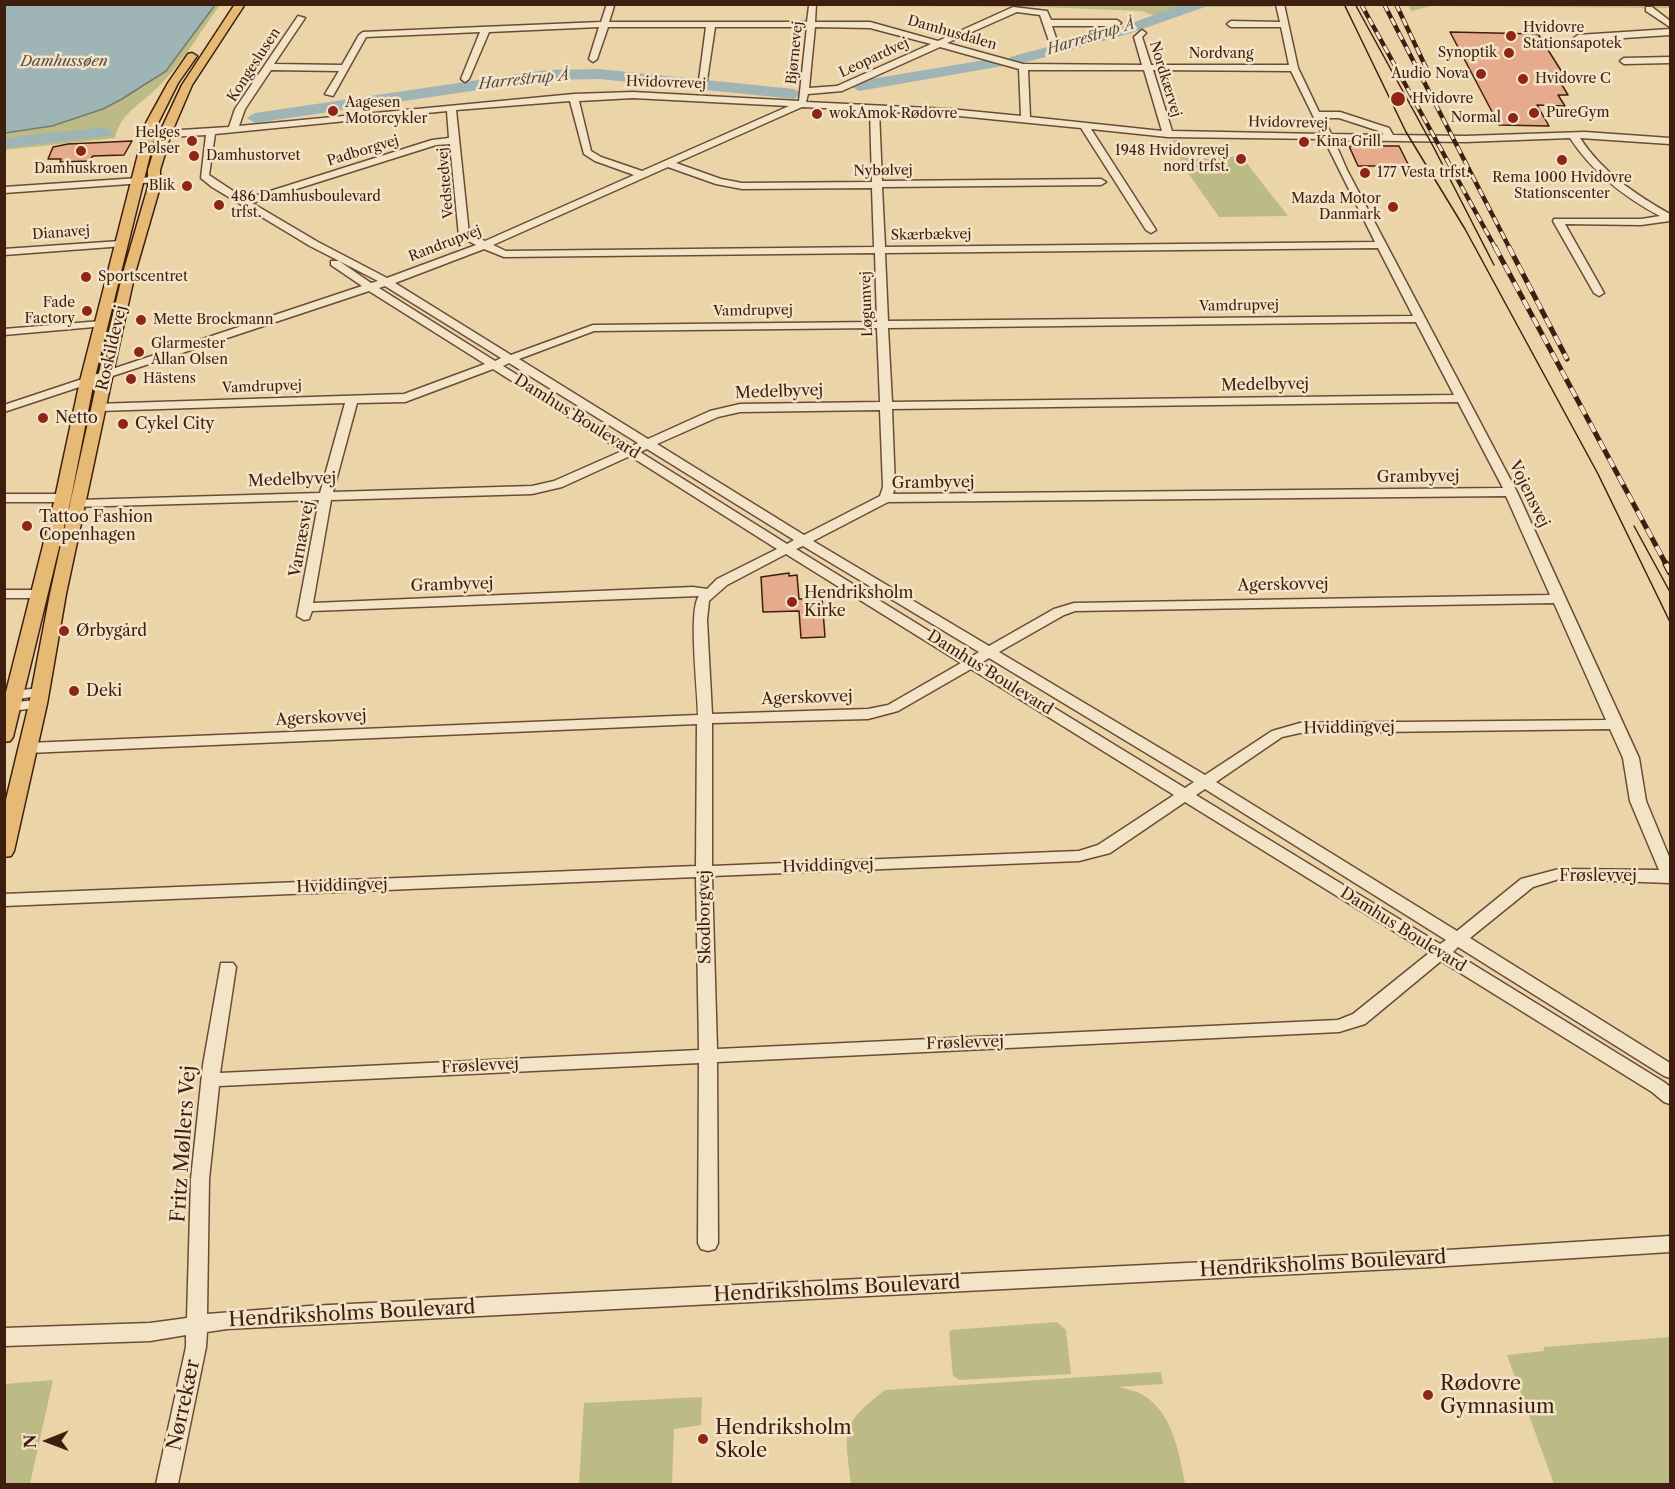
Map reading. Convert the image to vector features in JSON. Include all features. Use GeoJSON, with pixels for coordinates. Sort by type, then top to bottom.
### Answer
{"type":"FeatureCollection","features":[{"type":"Feature","properties":{"kind":"main road","name":"Roskildevej"},"geometry":{"type":"LineString","coordinates":[[4,852],[39,698],[58,594],[87,381],[152,123],[173,83],[229,4]]}},
{"type":"Feature","properties":{"kind":"main road","name":"Roskildevej"},"geometry":{"type":"LineString","coordinates":[[4,737],[9,702],[39,594],[99,407],[129,273],[154,187],[154,170],[166,132],[193,75],[240,4]]}},
{"type":"Feature","properties":{"kind":"street","name":"Vojensvej"},"geometry":{"type":"LineString","coordinates":[[1280,5],[1294,68],[1382,245],[1511,492],[1616,724],[1631,758],[1638,801],[1670,877]]}},
{"type":"Feature","properties":{"kind":"street"},"geometry":{"type":"LineString","coordinates":[[593,59],[610,6]]}},
{"type":"Feature","properties":{"kind":"street","name":"Bjørnevej"},"geometry":{"type":"LineString","coordinates":[[802,103],[813,6]]}},
{"type":"Feature","properties":{"kind":"street","name":"Leopardvej"},"geometry":{"type":"LineString","coordinates":[[805,91],[835,90],[1016,9],[1042,12],[1047,23],[1117,23]]}},
{"type":"Feature","properties":{"kind":"street"},"geometry":{"type":"LineString","coordinates":[[1649,9],[1671,25]]}},
{"type":"Feature","properties":{"kind":"street","name":"Kongeslusen"},"geometry":{"type":"LineString","coordinates":[[233,129],[240,109],[301,18]]}},
{"type":"Feature","properties":{"kind":"street"},"geometry":{"type":"LineString","coordinates":[[1047,23],[1051,41],[1054,44]]}},
{"type":"Feature","properties":{"kind":"street","name":"Damhusdalen"},"geometry":{"type":"LineString","coordinates":[[330,94],[363,35],[604,24],[874,25],[1023,67],[1148,68]]}},
{"type":"Feature","properties":{"kind":"street"},"geometry":{"type":"LineString","coordinates":[[703,80],[711,24]]}},
{"type":"Feature","properties":{"kind":"street"},"geometry":{"type":"LineString","coordinates":[[1231,24],[1284,25]]}},
{"type":"Feature","properties":{"kind":"street"},"geometry":{"type":"LineString","coordinates":[[465,80],[486,29]]}},
{"type":"Feature","properties":{"kind":"street"},"geometry":{"type":"LineString","coordinates":[[1578,38],[1671,32]]}},
{"type":"Feature","properties":{"kind":"street","name":"Nordkærvej"},"geometry":{"type":"LineString","coordinates":[[1142,33],[1138,37],[1168,134]]}},
{"type":"Feature","properties":{"kind":"street"},"geometry":{"type":"LineString","coordinates":[[1624,61],[1671,60]]}},
{"type":"Feature","properties":{"kind":"street"},"geometry":{"type":"LineString","coordinates":[[1023,67],[1026,120]]}},
{"type":"Feature","properties":{"kind":"street"},"geometry":{"type":"LineString","coordinates":[[268,68],[345,68]]}},
{"type":"Feature","properties":{"kind":"street","name":"Nordvang"},"geometry":{"type":"LineString","coordinates":[[1148,68],[1294,68]]}},
{"type":"Feature","properties":{"kind":"street","name":"Hvidovrevej"},"geometry":{"type":"LineString","coordinates":[[149,135],[248,128],[574,97],[676,96],[874,108],[1168,134],[1671,141]]}},
{"type":"Feature","properties":{"kind":"street"},"geometry":{"type":"LineString","coordinates":[[574,97],[587,152],[598,159],[643,176]]}},
{"type":"Feature","properties":{"kind":"street","name":"Randrupvej"},"geometry":{"type":"LineString","coordinates":[[4,409],[387,283],[483,246],[802,103]]}},
{"type":"Feature","properties":{"kind":"street","name":"Vedstedvej"},"geometry":{"type":"LineString","coordinates":[[451,107],[464,236],[483,246]]}},
{"type":"Feature","properties":{"kind":"street","name":"Løgumvej"},"geometry":{"type":"LineString","coordinates":[[874,108],[889,487],[886,498]]}},
{"type":"Feature","properties":{"kind":"street"},"geometry":{"type":"LineString","coordinates":[[1317,115],[1340,115],[1386,130],[1389,138]]}},
{"type":"Feature","properties":{"kind":"street"},"geometry":{"type":"LineString","coordinates":[[1084,125],[1152,230]]}},
{"type":"Feature","properties":{"kind":"street","name":"Hvidovrevej"},"geometry":{"type":"LineString","coordinates":[[166,132],[211,132],[233,129]]}},
{"type":"Feature","properties":{"kind":"street","name":"Damhus Boulevard"},"geometry":{"type":"LineString","coordinates":[[211,132],[204,176],[215,185],[314,244],[387,283],[804,541],[1205,782],[1456,940],[1671,1071]]}},
{"type":"Feature","properties":{"kind":"street"},"geometry":{"type":"LineString","coordinates":[[1581,138],[1585,155],[1642,202],[1670,218]]}},
{"type":"Feature","properties":{"kind":"street","name":"Padborgvej"},"geometry":{"type":"LineString","coordinates":[[244,202],[435,142],[456,141]]}},
{"type":"Feature","properties":{"kind":"street","name":"Nybølvej"},"geometry":{"type":"LineString","coordinates":[[669,164],[728,184],[1101,182]]}},
{"type":"Feature","properties":{"kind":"street"},"geometry":{"type":"LineString","coordinates":[[4,190],[154,180]]}},
{"type":"Feature","properties":{"kind":"street"},"geometry":{"type":"LineString","coordinates":[[1599,293],[1558,221],[1641,222],[1670,218]]}},
{"type":"Feature","properties":{"kind":"street","name":"Dianavej"},"geometry":{"type":"LineString","coordinates":[[4,252],[120,244]]}},
{"type":"Feature","properties":{"kind":"street","name":"Damhus Boulevard"},"geometry":{"type":"LineString","coordinates":[[314,244],[371,288],[788,550],[972,661],[1184,795],[1658,1086],[1671,1097]]}},
{"type":"Feature","properties":{"kind":"street","name":"Skærbækvej"},"geometry":{"type":"LineString","coordinates":[[483,246],[509,255],[1382,245]]}},
{"type":"Feature","properties":{"kind":"street","name":"Vamdrupvej"},"geometry":{"type":"LineString","coordinates":[[99,407],[409,397],[593,328],[1421,319]]}},
{"type":"Feature","properties":{"kind":"street"},"geometry":{"type":"LineString","coordinates":[[5,333],[101,324]]}},
{"type":"Feature","properties":{"kind":"street","name":"Varnæsvej"},"geometry":{"type":"LineString","coordinates":[[305,612],[326,495],[352,399]]}},
{"type":"Feature","properties":{"kind":"street","name":"Medelbyvej"},"geometry":{"type":"LineString","coordinates":[[4,498],[70,501],[532,490],[558,484],[714,414],[731,409],[1462,399]]}},
{"type":"Feature","properties":{"kind":"street","name":"Grambyvej"},"geometry":{"type":"LineString","coordinates":[[305,612],[693,591],[708,593],[722,582],[886,498],[1511,492]]}},
{"type":"Feature","properties":{"kind":"street","name":"Skodborgvej"},"geometry":{"type":"LineString","coordinates":[[708,593],[702,600],[700,620],[705,696],[704,871],[708,1054],[708,1244]]}},
{"type":"Feature","properties":{"kind":"street"},"geometry":{"type":"LineString","coordinates":[[4,594],[39,594]]}},
{"type":"Feature","properties":{"kind":"street","name":"Agerskovvej"},"geometry":{"type":"LineString","coordinates":[[28,748],[879,713],[892,708],[1059,612],[1074,607],[1559,599]]}},
{"type":"Feature","properties":{"kind":"street"},"geometry":{"type":"LineString","coordinates":[[9,702],[39,698]]}},
{"type":"Feature","properties":{"kind":"street","name":"Hviddingvej"},"geometry":{"type":"LineString","coordinates":[[4,900],[1079,856],[1104,849],[1277,734],[1300,729],[1616,724]]}},
{"type":"Feature","properties":{"kind":"street","name":"Frøslevvej"},"geometry":{"type":"LineString","coordinates":[[210,1080],[708,1054],[1339,1026],[1359,1019],[1527,883],[1559,874],[1670,877]]}},
{"type":"Feature","properties":{"kind":"street","name":"Fritz Møllers Vej"},"geometry":{"type":"LineString","coordinates":[[197,1326],[200,1179],[210,1080],[227,967]]}},
{"type":"Feature","properties":{"kind":"street","name":"Hendriksholms Boulevard"},"geometry":{"type":"LineString","coordinates":[[4,1337],[150,1332],[227,1320],[332,1314],[1431,1259],[1671,1244]]}},
{"type":"Feature","properties":{"kind":"street","name":"Nørrekær"},"geometry":{"type":"LineString","coordinates":[[167,1485],[196,1347],[197,1326]]}},
{"type":"Feature","properties":{"kind":"shaded area"},"geometry":{"type":"Polygon","coordinates":[[[1670,4],[1670,8],[1432,6],[1411,11],[1408,5],[1670,4]]]}},
{"type":"Feature","properties":{"kind":"shaded area"},"geometry":{"type":"Polygon","coordinates":[[[215,5],[220,5],[178,65],[128,114],[122,121],[115,138],[5,150],[4,133],[52,126],[103,109],[166,71],[215,5]]]}},
{"type":"Feature","properties":{"kind":"shaded area"},"geometry":{"type":"Polygon","coordinates":[[[742,5],[1273,5],[1273,7],[1202,7],[1165,20],[1142,11],[1040,7],[742,5]]]}},
{"type":"Feature","properties":{"kind":"shaded area"},"geometry":{"type":"Polygon","coordinates":[[[1173,140],[1181,140],[1189,160],[1241,156],[1288,216],[1219,217],[1183,166],[1173,140]]]}},
{"type":"Feature","properties":{"kind":"shaded area"},"geometry":{"type":"Polygon","coordinates":[[[1057,1322],[1066,1330],[1071,1374],[960,1380],[953,1376],[949,1333],[951,1330],[1057,1322]]]}},
{"type":"Feature","properties":{"kind":"shaded area"},"geometry":{"type":"Polygon","coordinates":[[[1670,1337],[1670,1484],[1554,1484],[1507,1355],[1544,1351],[1544,1347],[1670,1337]]]}},
{"type":"Feature","properties":{"kind":"shaded area"},"geometry":{"type":"Polygon","coordinates":[[[1161,1372],[1163,1384],[1119,1387],[1137,1392],[1149,1399],[1166,1419],[1180,1458],[1185,1484],[851,1484],[847,1440],[852,1421],[885,1390],[1161,1372]]]}},
{"type":"Feature","properties":{"kind":"shaded area"},"geometry":{"type":"Polygon","coordinates":[[[53,1380],[30,1484],[5,1484],[5,1384],[53,1380]]]}},
{"type":"Feature","properties":{"kind":"shaded area"},"geometry":{"type":"Polygon","coordinates":[[[702,1397],[701,1425],[674,1429],[672,1484],[579,1484],[584,1403],[702,1397]]]}},
{"type":"Feature","properties":{"kind":"water","name":"Damhussøen"},"geometry":{"type":"Polygon","coordinates":[[[4,5],[215,5],[166,71],[122,99],[103,109],[52,126],[5,133],[4,5]]]}},
{"type":"Feature","properties":{"kind":"building","name":"Hvidovre C"},"geometry":{"type":"Polygon","coordinates":[[[1450,32],[1538,34],[1567,80],[1559,80],[1568,95],[1558,95],[1565,106],[1537,105],[1549,126],[1499,125],[1450,32]]]}},
{"type":"Feature","properties":{"kind":"building","name":"Damhuskroen"},"geometry":{"type":"Polygon","coordinates":[[[132,141],[124,155],[93,156],[89,161],[60,162],[61,159],[48,159],[53,147],[68,144],[132,141]]]}},
{"type":"Feature","properties":{"kind":"building"},"geometry":{"type":"Polygon","coordinates":[[[1349,146],[1399,146],[1409,166],[1358,166],[1349,146]]]}},
{"type":"Feature","properties":{"kind":"building","name":"Hendriksholm Kirke"},"geometry":{"type":"Polygon","coordinates":[[[789,573],[789,576],[797,575],[799,599],[822,598],[825,637],[801,638],[799,611],[763,612],[761,577],[789,573]]]}},
{"type":"Feature","properties":{"kind":"waterway","name":"Harrestrup Å"},"geometry":{"type":"LineString","coordinates":[[1016,60],[1123,31],[1200,4]]}},
{"type":"Feature","properties":{"kind":"waterway","name":"Harrestrup Å"},"geometry":{"type":"LineString","coordinates":[[859,86],[997,63]]}},
{"type":"Feature","properties":{"kind":"waterway","name":"Harrestrup Å"},"geometry":{"type":"LineString","coordinates":[[255,118],[546,75],[599,74],[794,94]]}},
{"type":"Feature","properties":{"kind":"waterway","name":"Harrestrup Å"},"geometry":{"type":"LineString","coordinates":[[4,143],[105,132]]}},
{"type":"Feature","properties":{"kind":"tram line"},"geometry":{"type":"LineString","coordinates":[[1344,4],[1406,132],[1465,229],[1598,474],[1670,622]]}},
{"type":"Feature","properties":{"kind":"tram line"},"geometry":{"type":"LineString","coordinates":[[1355,4],[1434,148],[1494,265]]}},
{"type":"Feature","properties":{"kind":"tram line"},"geometry":{"type":"LineString","coordinates":[[1634,526],[1670,592]]}},
{"type":"Feature","properties":{"kind":"railway"},"geometry":{"type":"LineString","coordinates":[[1361,4],[1496,249]]}},
{"type":"Feature","properties":{"kind":"railway"},"geometry":{"type":"LineString","coordinates":[[1384,4],[1510,249]]}},
{"type":"Feature","properties":{"kind":"railway"},"geometry":{"type":"LineString","coordinates":[[1396,4],[1429,74]]}},
{"type":"Feature","properties":{"kind":"railway"},"geometry":{"type":"LineString","coordinates":[[1495,247],[1667,566]]}},
{"type":"Feature","properties":{"kind":"railway"},"geometry":{"type":"LineString","coordinates":[[1509,247],[1567,359]]}},
{"type":"Feature","properties":{"kind":"railway"},"geometry":{"type":"LineString","coordinates":[[1667,566],[1670,572]]}},
{"type":"Feature","properties":{"kind":"place","name":"Hvidovre Stationsapotek"},"geometry":{"type":"Point","coordinates":[1511,36]}},
{"type":"Feature","properties":{"kind":"place","name":"Synoptik"},"geometry":{"type":"Point","coordinates":[1509,53]}},
{"type":"Feature","properties":{"kind":"place","name":"Audio Nova"},"geometry":{"type":"Point","coordinates":[1481,74]}},
{"type":"Feature","properties":{"kind":"place","name":"Hvidovre C"},"geometry":{"type":"Point","coordinates":[1523,79]}},
{"type":"Feature","properties":{"kind":"place","name":"Hvidovre"},"geometry":{"type":"Point","coordinates":[1398,99]}},
{"type":"Feature","properties":{"kind":"place","name":"Aagesen Motorcykler"},"geometry":{"type":"Point","coordinates":[333,111]}},
{"type":"Feature","properties":{"kind":"place","name":"PureGym"},"geometry":{"type":"Point","coordinates":[1534,113]}},
{"type":"Feature","properties":{"kind":"place","name":"wokAmok Rødovre"},"geometry":{"type":"Point","coordinates":[817,114]}},
{"type":"Feature","properties":{"kind":"place","name":"Normal"},"geometry":{"type":"Point","coordinates":[1513,118]}},
{"type":"Feature","properties":{"kind":"place","name":"Helges Pølser"},"geometry":{"type":"Point","coordinates":[192,141]}},
{"type":"Feature","properties":{"kind":"place","name":"Kina Grill"},"geometry":{"type":"Point","coordinates":[1304,142]}},
{"type":"Feature","properties":{"kind":"place","name":"Damhuskroen"},"geometry":{"type":"Point","coordinates":[81,151]}},
{"type":"Feature","properties":{"kind":"place","name":"Damhustorvet"},"geometry":{"type":"Point","coordinates":[194,156]}},
{"type":"Feature","properties":{"kind":"place","name":"1948 Hvidovrevej nord trfst."},"geometry":{"type":"Point","coordinates":[1241,159]}},
{"type":"Feature","properties":{"kind":"place","name":"Rema 1000 Hvidovre Stationscenter"},"geometry":{"type":"Point","coordinates":[1562,160]}},
{"type":"Feature","properties":{"kind":"place","name":"177 Vesta trfst."},"geometry":{"type":"Point","coordinates":[1365,173]}},
{"type":"Feature","properties":{"kind":"place","name":"Blik"},"geometry":{"type":"Point","coordinates":[187,186]}},
{"type":"Feature","properties":{"kind":"place","name":"486 Damhusboulevard trfst."},"geometry":{"type":"Point","coordinates":[219,205]}},
{"type":"Feature","properties":{"kind":"place","name":"Mazda Motor Danmark"},"geometry":{"type":"Point","coordinates":[1393,207]}},
{"type":"Feature","properties":{"kind":"place","name":"Sportscentret"},"geometry":{"type":"Point","coordinates":[86,277]}},
{"type":"Feature","properties":{"kind":"place","name":"Fade Factory"},"geometry":{"type":"Point","coordinates":[87,311]}},
{"type":"Feature","properties":{"kind":"place","name":"Mette Brockmann"},"geometry":{"type":"Point","coordinates":[141,320]}},
{"type":"Feature","properties":{"kind":"place","name":"Glarmester Allan Olsen"},"geometry":{"type":"Point","coordinates":[139,352]}},
{"type":"Feature","properties":{"kind":"place","name":"Hästens"},"geometry":{"type":"Point","coordinates":[131,379]}},
{"type":"Feature","properties":{"kind":"place","name":"Netto"},"geometry":{"type":"Point","coordinates":[43,418]}},
{"type":"Feature","properties":{"kind":"place","name":"Cykel City"},"geometry":{"type":"Point","coordinates":[123,424]}},
{"type":"Feature","properties":{"kind":"place","name":"Tattoo Fashion Copenhagen"},"geometry":{"type":"Point","coordinates":[27,526]}},
{"type":"Feature","properties":{"kind":"place","name":"Hendriksholm Kirke"},"geometry":{"type":"Point","coordinates":[792,602]}},
{"type":"Feature","properties":{"kind":"place","name":"Ørbygård"},"geometry":{"type":"Point","coordinates":[64,631]}},
{"type":"Feature","properties":{"kind":"place","name":"Deki"},"geometry":{"type":"Point","coordinates":[74,691]}},
{"type":"Feature","properties":{"kind":"place","name":"Rødovre Gymnasium"},"geometry":{"type":"Point","coordinates":[1428,1395]}},
{"type":"Feature","properties":{"kind":"place","name":"Hendriksholm Skole"},"geometry":{"type":"Point","coordinates":[703,1439]}}]}
